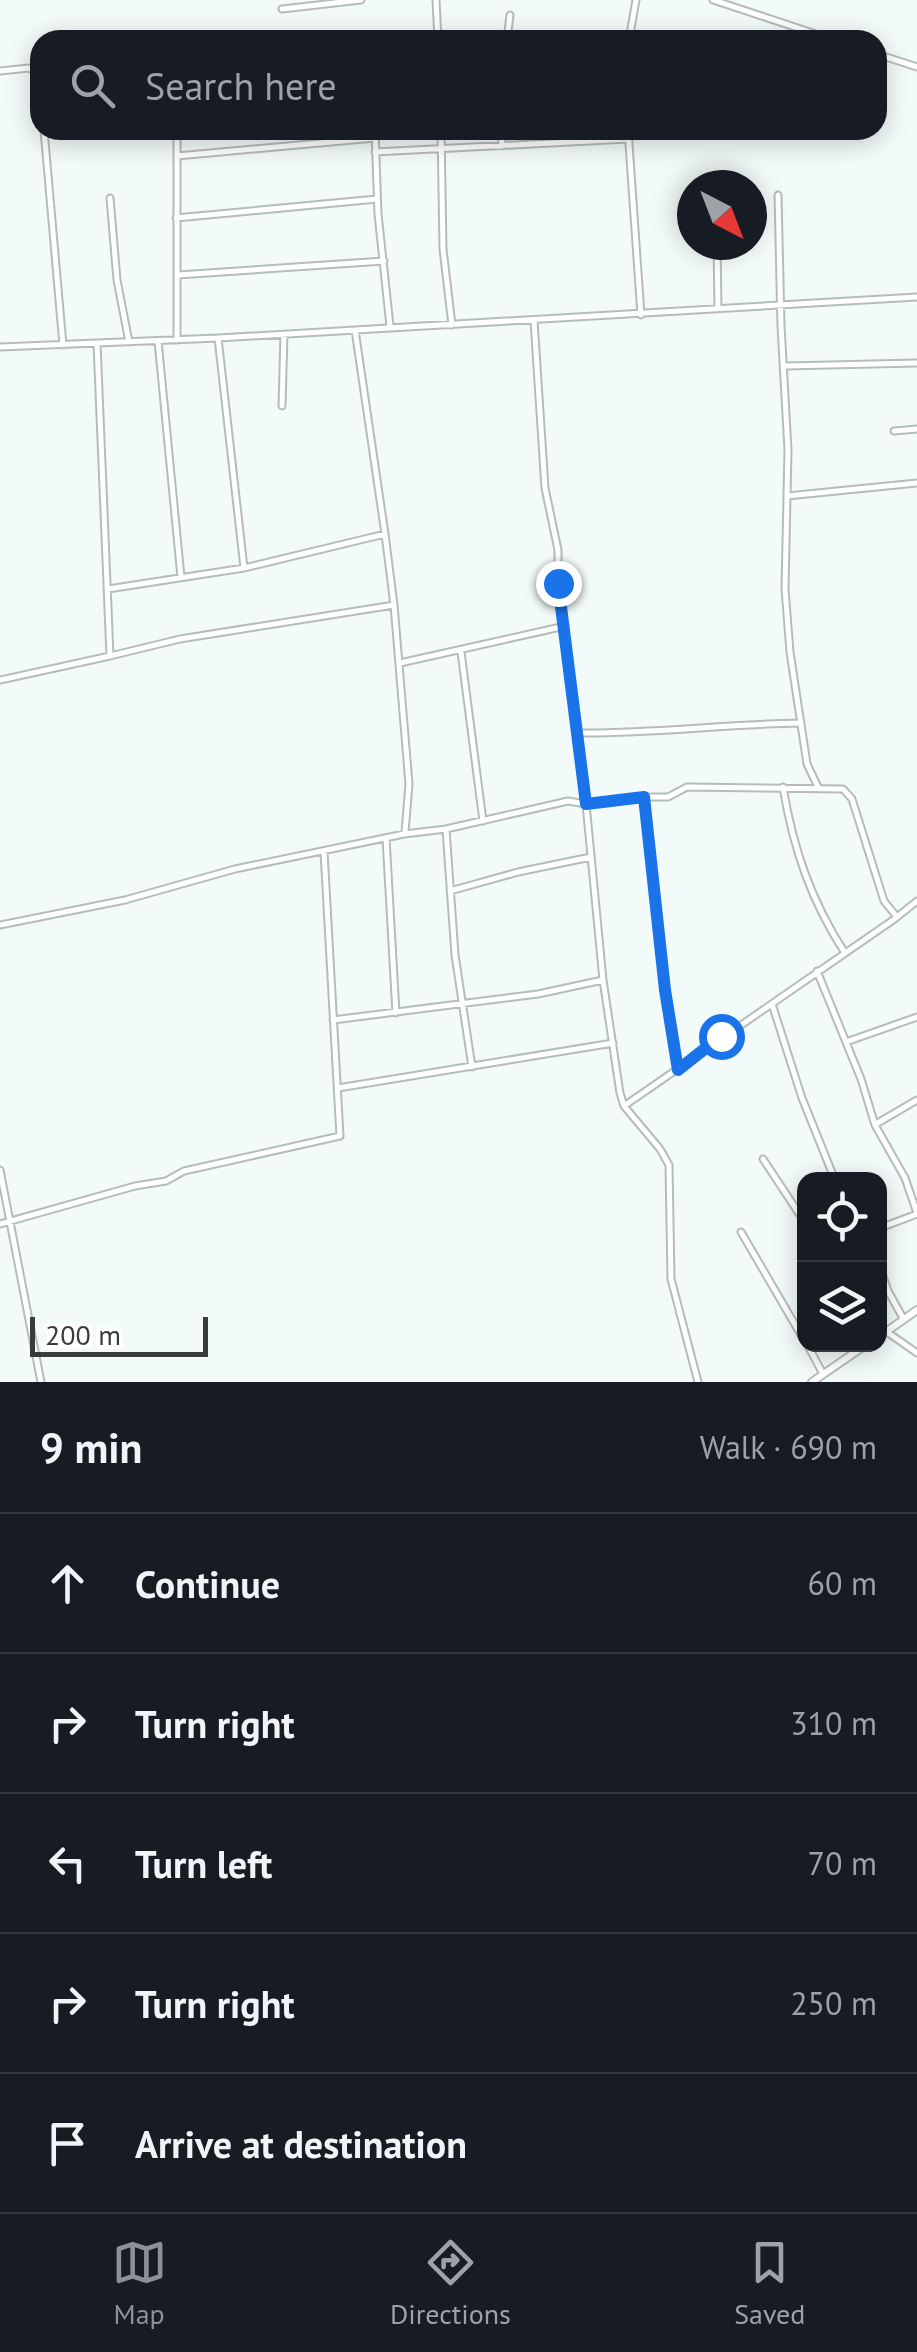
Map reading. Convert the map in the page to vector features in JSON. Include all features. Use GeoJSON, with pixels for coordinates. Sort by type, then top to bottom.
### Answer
{"type":"FeatureCollection","features":[{"type":"Feature","properties":{"kind":"street"},"geometry":{"type":"LineString","coordinates":[[282,9],[360,0]]}},
{"type":"Feature","properties":{"kind":"street"},"geometry":{"type":"LineString","coordinates":[[436,0],[438,30]]}},
{"type":"Feature","properties":{"kind":"street"},"geometry":{"type":"LineString","coordinates":[[631,30],[636,0]]}},
{"type":"Feature","properties":{"kind":"street"},"geometry":{"type":"LineString","coordinates":[[713,0],[804,30]]}},
{"type":"Feature","properties":{"kind":"street"},"geometry":{"type":"LineString","coordinates":[[508,30],[510,15]]}},
{"type":"Feature","properties":{"kind":"street"},"geometry":{"type":"LineString","coordinates":[[887,57],[917,67]]}},
{"type":"Feature","properties":{"kind":"street"},"geometry":{"type":"LineString","coordinates":[[0,71],[30,69]]}},
{"type":"Feature","properties":{"kind":"street"},"geometry":{"type":"LineString","coordinates":[[45,140],[63,345]]}},
{"type":"Feature","properties":{"kind":"street"},"geometry":{"type":"LineString","coordinates":[[177,140],[177,340]]}},
{"type":"Feature","properties":{"kind":"street"},"geometry":{"type":"LineString","coordinates":[[176,156],[353,140]]}},
{"type":"Feature","properties":{"kind":"street"},"geometry":{"type":"LineString","coordinates":[[375,140],[390,326]]}},
{"type":"Feature","properties":{"kind":"street"},"geometry":{"type":"LineString","coordinates":[[442,140],[443,248],[452,325]]}},
{"type":"Feature","properties":{"kind":"street"},"geometry":{"type":"LineString","coordinates":[[502,140],[502,146]]}},
{"type":"Feature","properties":{"kind":"street"},"geometry":{"type":"LineString","coordinates":[[375,152],[596,140]]}},
{"type":"Feature","properties":{"kind":"street"},"geometry":{"type":"LineString","coordinates":[[628,140],[641,315]]}},
{"type":"Feature","properties":{"kind":"street"},"geometry":{"type":"LineString","coordinates":[[778,194],[787,496],[785,590],[808,770],[818,787]]}},
{"type":"Feature","properties":{"kind":"street"},"geometry":{"type":"LineString","coordinates":[[110,198],[117,280],[129,342]]}},
{"type":"Feature","properties":{"kind":"street"},"geometry":{"type":"LineString","coordinates":[[175,218],[377,200]]}},
{"type":"Feature","properties":{"kind":"street"},"geometry":{"type":"LineString","coordinates":[[717,260],[718,308]]}},
{"type":"Feature","properties":{"kind":"street"},"geometry":{"type":"LineString","coordinates":[[177,276],[384,261]]}},
{"type":"Feature","properties":{"kind":"street"},"geometry":{"type":"LineString","coordinates":[[0,339],[0,347],[97,344],[917,297]]}},
{"type":"Feature","properties":{"kind":"street"},"geometry":{"type":"LineString","coordinates":[[534,320],[545,488],[558,550],[558,583],[603,980],[624,1106],[669,1165],[671,1279],[698,1382]]}},
{"type":"Feature","properties":{"kind":"street"},"geometry":{"type":"LineString","coordinates":[[355,330],[400,663],[409,784],[404,834]]}},
{"type":"Feature","properties":{"kind":"street"},"geometry":{"type":"LineString","coordinates":[[282,406],[284,334]]}},
{"type":"Feature","properties":{"kind":"street"},"geometry":{"type":"LineString","coordinates":[[218,338],[244,568]]}},
{"type":"Feature","properties":{"kind":"street"},"geometry":{"type":"LineString","coordinates":[[158,341],[182,578]]}},
{"type":"Feature","properties":{"kind":"street"},"geometry":{"type":"LineString","coordinates":[[97,344],[110,656]]}},
{"type":"Feature","properties":{"kind":"street"},"geometry":{"type":"LineString","coordinates":[[784,366],[917,363]]}},
{"type":"Feature","properties":{"kind":"street"},"geometry":{"type":"LineString","coordinates":[[894,431],[917,429]]}},
{"type":"Feature","properties":{"kind":"street"},"geometry":{"type":"LineString","coordinates":[[787,496],[917,483]]}},
{"type":"Feature","properties":{"kind":"street"},"geometry":{"type":"LineString","coordinates":[[108,589],[244,568],[385,534]]}},
{"type":"Feature","properties":{"kind":"street"},"geometry":{"type":"LineString","coordinates":[[0,680],[180,639],[394,605]]}},
{"type":"Feature","properties":{"kind":"street"},"geometry":{"type":"LineString","coordinates":[[400,663],[565,626]]}},
{"type":"Feature","properties":{"kind":"street"},"geometry":{"type":"LineString","coordinates":[[461,652],[483,821]]}},
{"type":"Feature","properties":{"kind":"street"},"geometry":{"type":"LineString","coordinates":[[577,733],[636,734],[730,724],[801,723]]}},
{"type":"Feature","properties":{"kind":"street"},"geometry":{"type":"LineString","coordinates":[[0,925],[125,900],[234,869],[446,829],[568,801],[586,804],[668,797],[687,787],[843,789],[849,794],[884,901],[897,917]]}},
{"type":"Feature","properties":{"kind":"street"},"geometry":{"type":"LineString","coordinates":[[783,787],[791,836],[808,885],[821,917],[844,954]]}},
{"type":"Feature","properties":{"kind":"street"},"geometry":{"type":"LineString","coordinates":[[644,797],[665,990],[678,1070]]}},
{"type":"Feature","properties":{"kind":"street"},"geometry":{"type":"LineString","coordinates":[[446,829],[454,956],[472,1067]]}},
{"type":"Feature","properties":{"kind":"street"},"geometry":{"type":"LineString","coordinates":[[386,838],[396,1013]]}},
{"type":"Feature","properties":{"kind":"street"},"geometry":{"type":"LineString","coordinates":[[0,1224],[166,1181],[184,1170],[338,1138],[341,1132],[324,852]]}},
{"type":"Feature","properties":{"kind":"street"},"geometry":{"type":"LineString","coordinates":[[450,892],[518,872],[591,858]]}},
{"type":"Feature","properties":{"kind":"street"},"geometry":{"type":"LineString","coordinates":[[624,1106],[917,901]]}},
{"type":"Feature","properties":{"kind":"street"},"geometry":{"type":"LineString","coordinates":[[817,971],[876,1125],[905,1178],[917,1213],[887,1225]]}},
{"type":"Feature","properties":{"kind":"street"},"geometry":{"type":"LineString","coordinates":[[333,1020],[538,994],[603,980]]}},
{"type":"Feature","properties":{"kind":"street"},"geometry":{"type":"LineString","coordinates":[[772,1004],[802,1098],[833,1172]]}},
{"type":"Feature","properties":{"kind":"street"},"geometry":{"type":"LineString","coordinates":[[846,1042],[917,1017]]}},
{"type":"Feature","properties":{"kind":"street"},"geometry":{"type":"LineString","coordinates":[[338,1088],[614,1043]]}},
{"type":"Feature","properties":{"kind":"street"},"geometry":{"type":"LineString","coordinates":[[876,1125],[917,1100]]}},
{"type":"Feature","properties":{"kind":"street"},"geometry":{"type":"LineString","coordinates":[[763,1159],[797,1210]]}},
{"type":"Feature","properties":{"kind":"street"},"geometry":{"type":"LineString","coordinates":[[0,1170],[41,1382]]}},
{"type":"Feature","properties":{"kind":"street"},"geometry":{"type":"LineString","coordinates":[[741,1232],[797,1327]]}},
{"type":"Feature","properties":{"kind":"street"},"geometry":{"type":"LineString","coordinates":[[887,1288],[904,1319]]}},
{"type":"Feature","properties":{"kind":"street"},"geometry":{"type":"LineString","coordinates":[[887,1331],[917,1310]]}},
{"type":"Feature","properties":{"kind":"street"},"geometry":{"type":"LineString","coordinates":[[887,1336],[917,1353]]}},
{"type":"Feature","properties":{"kind":"street"},"geometry":{"type":"LineString","coordinates":[[811,1352],[823,1374]]}},
{"type":"Feature","properties":{"kind":"street"},"geometry":{"type":"LineString","coordinates":[[812,1382],[855,1352]]}},
{"type":"Feature","properties":{"kind":"route"},"geometry":{"type":"LineString","coordinates":[[558,583],[586,804],[644,797],[665,990],[678,1070],[721,1036]]}}]}
